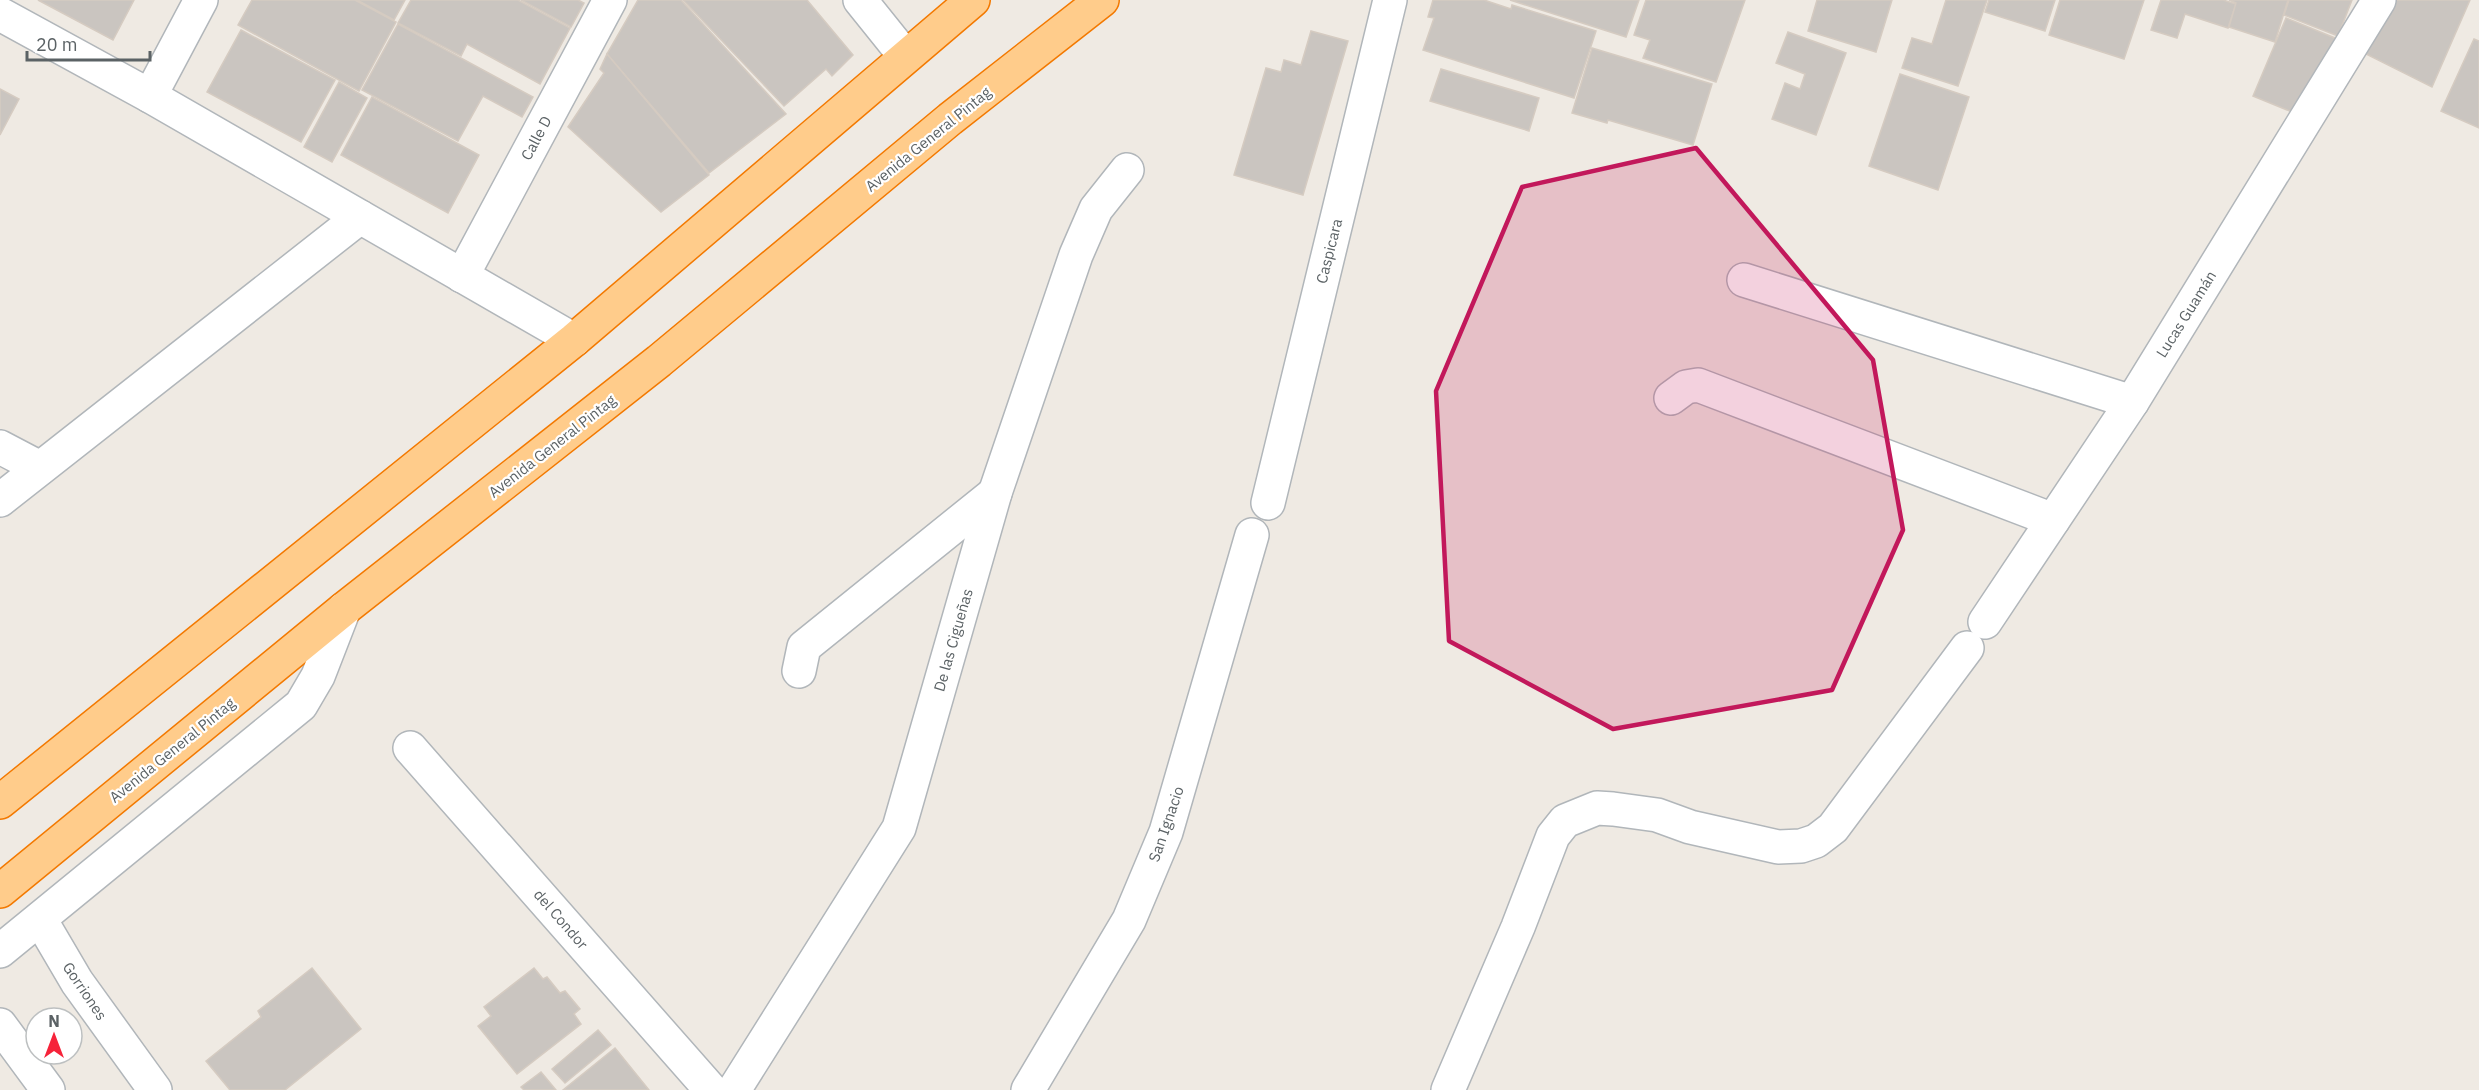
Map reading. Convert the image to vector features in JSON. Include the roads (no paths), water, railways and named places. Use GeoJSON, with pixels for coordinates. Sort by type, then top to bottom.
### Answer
{"type":"FeatureCollection","features":[{"type":"Feature","properties":{"kind":"highway"},"geometry":{"type":"LineString","coordinates":[[0,802],[574,340],[973,0]]}},
{"type":"Feature","properties":{"kind":"highway","name":"Avenida General Pintag"},"geometry":{"type":"LineString","coordinates":[[0,891],[344,609],[659,362],[950,119],[1102,0]]}},
{"type":"Feature","properties":{"kind":"street"},"geometry":{"type":"LineString","coordinates":[[150,96],[201,0]]}},
{"type":"Feature","properties":{"kind":"street","name":"Calle D"},"geometry":{"type":"LineString","coordinates":[[462,276],[610,0]]}},
{"type":"Feature","properties":{"kind":"street"},"geometry":{"type":"LineString","coordinates":[[860,0],[905,56]]}},
{"type":"Feature","properties":{"kind":"street","name":"Caspicara"},"geometry":{"type":"LineString","coordinates":[[1268,503],[1390,0]]}},
{"type":"Feature","properties":{"kind":"street","name":"Lucas Guamán"},"geometry":{"type":"LineString","coordinates":[[1448,1090],[1518,927],[1553,836],[1565,821],[1597,808],[1605,808],[1657,815],[1690,827],[1778,847],[1801,846],[1816,841],[1833,828],[1976,635],[2132,402],[2379,0]]}},
{"type":"Feature","properties":{"kind":"street"},"geometry":{"type":"LineString","coordinates":[[0,14],[150,96],[574,340]]}},
{"type":"Feature","properties":{"kind":"street","name":"De las Cigueñas"},"geometry":{"type":"LineString","coordinates":[[734,1090],[899,828],[995,493],[1076,255],[1096,209],[1127,170]]}},
{"type":"Feature","properties":{"kind":"street"},"geometry":{"type":"LineString","coordinates":[[0,500],[360,217]]}},
{"type":"Feature","properties":{"kind":"street"},"geometry":{"type":"LineString","coordinates":[[1744,280],[2132,402]]}},
{"type":"Feature","properties":{"kind":"street"},"geometry":{"type":"LineString","coordinates":[[1671,398],[1686,387],[1698,385],[2053,520]]}},
{"type":"Feature","properties":{"kind":"street"},"geometry":{"type":"LineString","coordinates":[[0,447],[40,468]]}},
{"type":"Feature","properties":{"kind":"street"},"geometry":{"type":"LineString","coordinates":[[799,671],[804,647],[995,493]]}},
{"type":"Feature","properties":{"kind":"street","name":"San Ignacio"},"geometry":{"type":"LineString","coordinates":[[1028,1090],[1129,920],[1166,832],[1252,535]]}},
{"type":"Feature","properties":{"kind":"street"},"geometry":{"type":"LineString","coordinates":[[0,951],[301,705],[318,676],[344,609]]}},
{"type":"Feature","properties":{"kind":"street","name":"del Condor"},"geometry":{"type":"LineString","coordinates":[[410,748],[711,1090]]}},
{"type":"Feature","properties":{"kind":"street","name":"Gorriones"},"geometry":{"type":"LineString","coordinates":[[40,919],[77,982],[155,1090]]}},
{"type":"Feature","properties":{"kind":"street"},"geometry":{"type":"LineString","coordinates":[[0,1025],[48,1090]]}}]}
